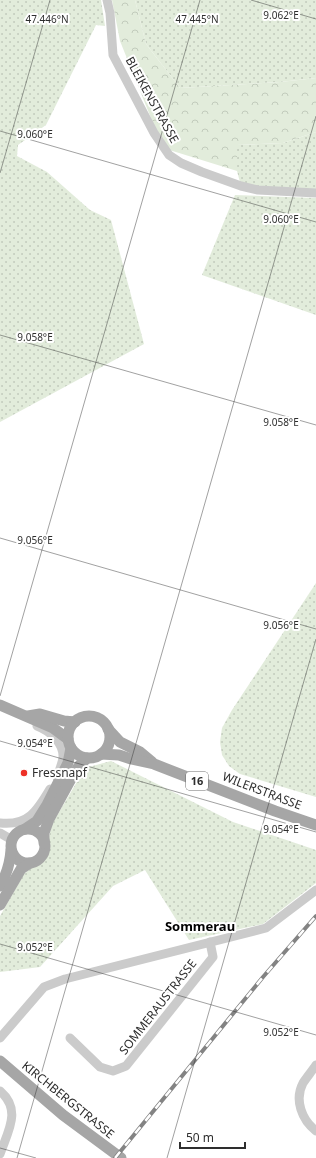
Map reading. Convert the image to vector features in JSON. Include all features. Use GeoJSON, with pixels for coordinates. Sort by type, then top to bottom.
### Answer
{"type":"FeatureCollection","features":[{"type":"Feature","properties":{"kind":"main road"},"geometry":{"type":"LineString","coordinates":[[0,705],[53,728],[70,743],[76,753],[87,758],[92,758],[101,754],[106,749],[110,735],[108,728],[99,719],[93,717],[87,717],[75,722],[71,726],[70,743],[68,763],[47,805],[37,821],[19,831],[11,844],[10,863],[0,886]]}},
{"type":"Feature","properties":{"kind":"main road"},"geometry":{"type":"LineString","coordinates":[[28,716],[40,714],[64,721],[75,722]]}},
{"type":"Feature","properties":{"kind":"main road","name":"WILERSTRASSE"},"geometry":{"type":"LineString","coordinates":[[108,728],[120,742],[140,752],[154,764]]}},
{"type":"Feature","properties":{"kind":"main road","name":"WILERSTRASSE"},"geometry":{"type":"LineString","coordinates":[[101,754],[119,755],[154,764],[275,811],[316,825]]}},
{"type":"Feature","properties":{"kind":"main road"},"geometry":{"type":"LineString","coordinates":[[0,905],[21,869],[41,857],[43,853],[44,833],[49,819],[72,777],[79,766],[87,758]]}},
{"type":"Feature","properties":{"kind":"main road"},"geometry":{"type":"LineString","coordinates":[[25,829],[36,831],[44,843]]}},
{"type":"Feature","properties":{"kind":"main road"},"geometry":{"type":"LineString","coordinates":[[11,844],[13,855],[16,859],[24,863],[30,863]]}},
{"type":"Feature","properties":{"kind":"main road","name":"KIRCHBERGSTRASSE"},"geometry":{"type":"LineString","coordinates":[[0,1061],[86,1133],[121,1158]]}},
{"type":"Feature","properties":{"kind":"street","name":"BLEIKENSTRASSE"},"geometry":{"type":"LineString","coordinates":[[107,0],[110,13],[113,55],[154,133],[169,155],[181,163],[202,172],[242,186],[266,190],[316,193]]}},
{"type":"Feature","properties":{"kind":"street"},"geometry":{"type":"LineString","coordinates":[[0,823],[8,824],[20,822],[32,815],[40,806],[57,776],[63,758],[62,751],[54,736],[35,725],[28,716]]}},
{"type":"Feature","properties":{"kind":"street"},"geometry":{"type":"LineString","coordinates":[[0,833],[11,844]]}},
{"type":"Feature","properties":{"kind":"street","name":"SOMMERAUSTRASSE"},"geometry":{"type":"LineString","coordinates":[[0,1038],[44,987],[65,979],[266,928],[316,890]]}},
{"type":"Feature","properties":{"kind":"street","name":"SOMMERAUSTRASSE"},"geometry":{"type":"LineString","coordinates":[[70,1038],[100,1067],[113,1071],[126,1066],[213,957],[210,942]]}},
{"type":"Feature","properties":{"kind":"street"},"geometry":{"type":"LineString","coordinates":[[316,1065],[302,1085],[299,1098],[303,1118],[310,1127],[316,1131]]}},
{"type":"Feature","properties":{"kind":"street"},"geometry":{"type":"LineString","coordinates":[[0,1091],[10,1102],[12,1112],[12,1119],[0,1154]]}},
{"type":"Feature","properties":{"kind":"green space"},"geometry":{"type":"Polygon","coordinates":[[[0,0],[101,0],[105,26],[96,25],[46,125],[18,145],[17,156],[47,172],[90,210],[111,220],[144,344],[0,422],[0,0]]]}},
{"type":"Feature","properties":{"kind":"green space"},"geometry":{"type":"Polygon","coordinates":[[[112,0],[135,0],[146,44],[180,88],[280,82],[316,78],[316,132],[283,143],[237,145],[237,171],[163,148],[120,41],[112,0]]]}},
{"type":"Feature","properties":{"kind":"green space"},"geometry":{"type":"Polygon","coordinates":[[[135,0],[316,0],[316,78],[280,82],[180,88],[146,44],[135,0]]]}},
{"type":"Feature","properties":{"kind":"green space"},"geometry":{"type":"Polygon","coordinates":[[[316,132],[316,193],[241,186],[237,171],[237,145],[283,143],[316,132]]]}},
{"type":"Feature","properties":{"kind":"green space"},"geometry":{"type":"Polygon","coordinates":[[[235,195],[316,198],[316,315],[202,275],[235,195]]]}},
{"type":"Feature","properties":{"kind":"green space"},"geometry":{"type":"Polygon","coordinates":[[[316,583],[316,797],[240,774],[229,766],[222,755],[220,742],[222,728],[232,710],[316,583]]]}},
{"type":"Feature","properties":{"kind":"green space"},"geometry":{"type":"Polygon","coordinates":[[[111,761],[233,822],[316,850],[316,883],[263,924],[189,940],[145,870],[113,886],[40,967],[0,972],[0,916],[24,874],[46,856],[51,826],[85,768],[111,761]]]}},
{"type":"Feature","properties":{"kind":"railway"},"geometry":{"type":"LineString","coordinates":[[115,1158],[263,977],[316,916]]}},
{"type":"Feature","properties":{"kind":"place","name":"Fressnapf"},"geometry":{"type":"Point","coordinates":[24,773]}},
{"type":"Feature","properties":{"kind":"district","name":"Sommerau"},"geometry":{"type":"Point","coordinates":[200,926]}}]}
